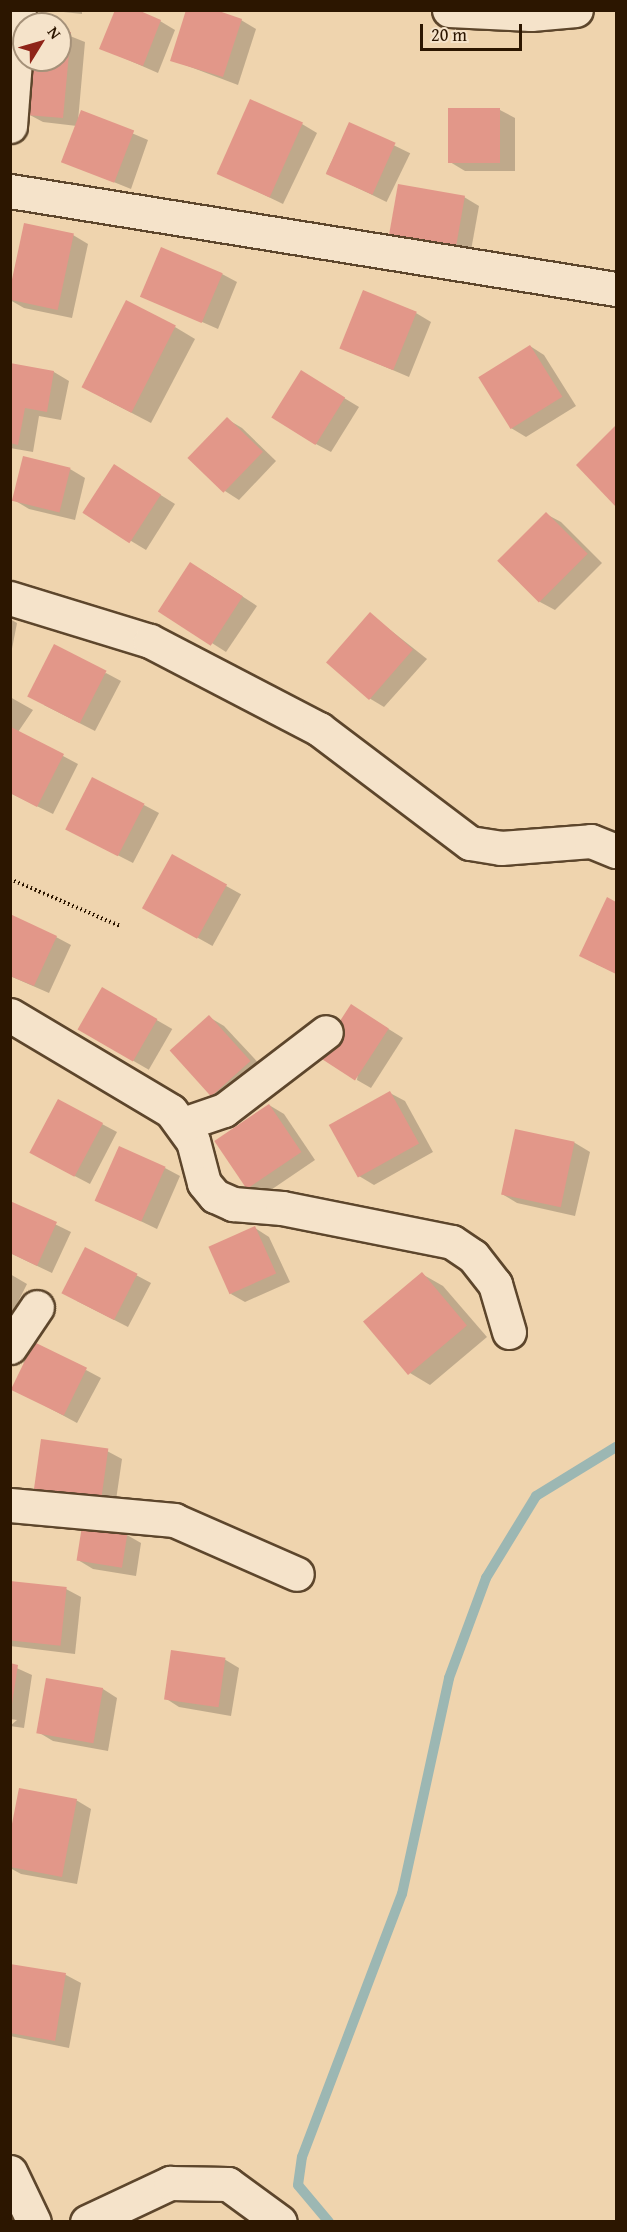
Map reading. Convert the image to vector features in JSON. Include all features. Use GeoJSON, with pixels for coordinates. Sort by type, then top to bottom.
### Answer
{"type":"FeatureCollection","features":[{"type":"Feature","properties":{"kind":"street"},"geometry":{"type":"LineString","coordinates":[[10,126],[20,10]]}},
{"type":"Feature","properties":{"kind":"street"},"geometry":{"type":"LineString","coordinates":[[449,10],[531,14],[576,10]]}},
{"type":"Feature","properties":{"kind":"street"},"geometry":{"type":"LineString","coordinates":[[10,191],[616,288]]}},
{"type":"Feature","properties":{"kind":"street"},"geometry":{"type":"LineString","coordinates":[[10,598],[150,641],[319,729],[470,843],[501,848],[591,841],[616,850]]}},
{"type":"Feature","properties":{"kind":"street"},"geometry":{"type":"LineString","coordinates":[[10,1015],[171,1111],[183,1124],[193,1141],[204,1183],[215,1197],[233,1204],[282,1208],[452,1242],[473,1256],[495,1284],[509,1332]]}},
{"type":"Feature","properties":{"kind":"street"},"geometry":{"type":"LineString","coordinates":[[183,1124],[225,1110],[326,1032]]}},
{"type":"Feature","properties":{"kind":"street"},"geometry":{"type":"LineString","coordinates":[[10,1347],[37,1307]]}},
{"type":"Feature","properties":{"kind":"street"},"geometry":{"type":"LineString","coordinates":[[10,1505],[174,1520],[297,1574]]}},
{"type":"Feature","properties":{"kind":"street"},"geometry":{"type":"LineString","coordinates":[[10,2172],[34,2222]]}},
{"type":"Feature","properties":{"kind":"street"},"geometry":{"type":"LineString","coordinates":[[87,2222],[126,2201],[170,2183],[182,2183],[228,2184],[280,2222]]}},
{"type":"Feature","properties":{"kind":"path"},"geometry":{"type":"LineString","coordinates":[[10,879],[120,926]]}},
{"type":"Feature","properties":{"kind":"building"},"geometry":{"type":"Polygon","coordinates":[[[115,10],[138,10],[161,20],[143,66],[99,49],[115,10]]]}},
{"type":"Feature","properties":{"kind":"building"},"geometry":{"type":"Polygon","coordinates":[[[186,10],[216,10],[242,19],[223,77],[170,61],[186,10]]]}},
{"type":"Feature","properties":{"kind":"building"},"geometry":{"type":"Polygon","coordinates":[[[30,72],[67,72],[63,118],[26,115],[30,72]]]}},
{"type":"Feature","properties":{"kind":"building"},"geometry":{"type":"Polygon","coordinates":[[[250,99],[303,123],[270,198],[217,174],[250,99]]]}},
{"type":"Feature","properties":{"kind":"building"},"geometry":{"type":"Polygon","coordinates":[[[448,108],[500,108],[500,163],[448,163],[448,108]]]}},
{"type":"Feature","properties":{"kind":"building"},"geometry":{"type":"Polygon","coordinates":[[[81,110],[134,130],[114,183],[61,162],[81,110]]]}},
{"type":"Feature","properties":{"kind":"building"},"geometry":{"type":"Polygon","coordinates":[[[349,122],[396,143],[372,195],[326,174],[349,122]]]}},
{"type":"Feature","properties":{"kind":"building"},"geometry":{"type":"Polygon","coordinates":[[[398,184],[465,196],[456,248],[389,236],[398,184]]]}},
{"type":"Feature","properties":{"kind":"building"},"geometry":{"type":"Polygon","coordinates":[[[24,223],[74,234],[58,310],[10,300],[10,289],[24,223]]]}},
{"type":"Feature","properties":{"kind":"building"},"geometry":{"type":"Polygon","coordinates":[[[161,247],[223,273],[202,323],[140,297],[161,247]]]}},
{"type":"Feature","properties":{"kind":"building"},"geometry":{"type":"Polygon","coordinates":[[[363,290],[417,312],[393,370],[339,348],[363,290]]]}},
{"type":"Feature","properties":{"kind":"building"},"geometry":{"type":"Polygon","coordinates":[[[126,300],[176,325],[131,413],[82,387],[126,300]]]}},
{"type":"Feature","properties":{"kind":"building"},"geometry":{"type":"Polygon","coordinates":[[[530,345],[562,397],[511,429],[478,377],[530,345]]]}},
{"type":"Feature","properties":{"kind":"building"},"geometry":{"type":"Polygon","coordinates":[[[10,363],[54,371],[47,412],[25,408],[18,445],[10,443],[10,363]]]}},
{"type":"Feature","properties":{"kind":"building"},"geometry":{"type":"Polygon","coordinates":[[[301,370],[345,398],[315,445],[271,417],[301,370]]]}},
{"type":"Feature","properties":{"kind":"building"},"geometry":{"type":"Polygon","coordinates":[[[227,417],[263,452],[223,493],[187,458],[227,417]]]}},
{"type":"Feature","properties":{"kind":"building"},"geometry":{"type":"Polygon","coordinates":[[[616,425],[616,507],[576,465],[616,425]]]}},
{"type":"Feature","properties":{"kind":"building"},"geometry":{"type":"Polygon","coordinates":[[[23,456],[71,468],[59,512],[12,501],[23,456]]]}},
{"type":"Feature","properties":{"kind":"building"},"geometry":{"type":"Polygon","coordinates":[[[114,464],[161,494],[129,543],[82,513],[114,464]]]}},
{"type":"Feature","properties":{"kind":"building"},"geometry":{"type":"Polygon","coordinates":[[[546,512],[588,554],[539,603],[497,561],[546,512]]]}},
{"type":"Feature","properties":{"kind":"building"},"geometry":{"type":"Polygon","coordinates":[[[190,562],[243,596],[211,646],[158,611],[190,562]]]}},
{"type":"Feature","properties":{"kind":"building"},"geometry":{"type":"Polygon","coordinates":[[[370,612],[413,649],[369,700],[326,663],[370,612]]]}},
{"type":"Feature","properties":{"kind":"building"},"geometry":{"type":"Polygon","coordinates":[[[54,644],[107,671],[80,723],[27,697],[54,644]]]}},
{"type":"Feature","properties":{"kind":"building"},"geometry":{"type":"Polygon","coordinates":[[[11,727],[64,754],[37,807],[10,793],[11,727]]]}},
{"type":"Feature","properties":{"kind":"building"},"geometry":{"type":"Polygon","coordinates":[[[92,777],[145,804],[118,856],[65,830],[92,777]]]}},
{"type":"Feature","properties":{"kind":"building"},"geometry":{"type":"Polygon","coordinates":[[[172,854],[227,885],[197,939],[142,908],[172,854]]]}},
{"type":"Feature","properties":{"kind":"building"},"geometry":{"type":"Polygon","coordinates":[[[607,897],[616,902],[616,974],[579,956],[607,897]]]}},
{"type":"Feature","properties":{"kind":"building"},"geometry":{"type":"Polygon","coordinates":[[[10,914],[57,936],[34,986],[10,976],[10,914]]]}},
{"type":"Feature","properties":{"kind":"building"},"geometry":{"type":"Polygon","coordinates":[[[102,987],[157,1019],[133,1061],[78,1029],[102,987]]]}},
{"type":"Feature","properties":{"kind":"building"},"geometry":{"type":"Polygon","coordinates":[[[351,1004],[389,1029],[355,1081],[317,1056],[351,1004]]]}},
{"type":"Feature","properties":{"kind":"building"},"geometry":{"type":"Polygon","coordinates":[[[209,1015],[250,1061],[211,1097],[170,1050],[209,1015]]]}},
{"type":"Feature","properties":{"kind":"building"},"geometry":{"type":"Polygon","coordinates":[[[390,1091],[419,1143],[358,1177],[329,1125],[390,1091]]]}},
{"type":"Feature","properties":{"kind":"building"},"geometry":{"type":"Polygon","coordinates":[[[58,1099],[103,1123],[74,1177],[29,1153],[58,1099]]]}},
{"type":"Feature","properties":{"kind":"building"},"geometry":{"type":"Polygon","coordinates":[[[269,1104],[301,1152],[247,1189],[214,1141],[269,1104]]]}},
{"type":"Feature","properties":{"kind":"building"},"geometry":{"type":"Polygon","coordinates":[[[515,1129],[575,1142],[561,1207],[501,1195],[515,1129]]]}},
{"type":"Feature","properties":{"kind":"building"},"geometry":{"type":"Polygon","coordinates":[[[119,1146],[166,1167],[141,1222],[95,1201],[119,1146]]]}},
{"type":"Feature","properties":{"kind":"building"},"geometry":{"type":"Polygon","coordinates":[[[10,1201],[57,1222],[37,1266],[10,1253],[10,1201]]]}},
{"type":"Feature","properties":{"kind":"building"},"geometry":{"type":"Polygon","coordinates":[[[255,1226],[276,1274],[230,1294],[208,1247],[255,1226]]]}},
{"type":"Feature","properties":{"kind":"building"},"geometry":{"type":"Polygon","coordinates":[[[85,1247],[138,1274],[114,1320],[61,1293],[85,1247]]]}},
{"type":"Feature","properties":{"kind":"building"},"geometry":{"type":"Polygon","coordinates":[[[422,1272],[467,1326],[408,1375],[363,1321],[422,1272]]]}},
{"type":"Feature","properties":{"kind":"building"},"geometry":{"type":"Polygon","coordinates":[[[34,1342],[87,1368],[64,1415],[11,1390],[34,1342]]]}},
{"type":"Feature","properties":{"kind":"building"},"geometry":{"type":"Polygon","coordinates":[[[41,1439],[108,1448],[101,1499],[34,1490],[41,1439]]]}},
{"type":"Feature","properties":{"kind":"building"},"geometry":{"type":"Polygon","coordinates":[[[82,1526],[127,1533],[122,1568],[77,1561],[82,1526]]]}},
{"type":"Feature","properties":{"kind":"building"},"geometry":{"type":"Polygon","coordinates":[[[10,1581],[67,1587],[61,1646],[10,1640],[10,1581]]]}},
{"type":"Feature","properties":{"kind":"building"},"geometry":{"type":"Polygon","coordinates":[[[171,1650],[225,1658],[219,1707],[164,1700],[171,1650]]]}},
{"type":"Feature","properties":{"kind":"building"},"geometry":{"type":"Polygon","coordinates":[[[10,1663],[18,1665],[12,1704],[10,1704],[10,1663]]]}},
{"type":"Feature","properties":{"kind":"building"},"geometry":{"type":"Polygon","coordinates":[[[46,1678],[103,1688],[93,1743],[36,1733],[46,1678]]]}},
{"type":"Feature","properties":{"kind":"building"},"geometry":{"type":"Polygon","coordinates":[[[19,1788],[77,1799],[62,1877],[10,1867],[10,1834],[19,1788]]]}},
{"type":"Feature","properties":{"kind":"building"},"geometry":{"type":"Polygon","coordinates":[[[10,1964],[66,1973],[55,2041],[10,2033],[10,1964]]]}},
{"type":"Feature","properties":{"kind":"waterway"},"geometry":{"type":"LineString","coordinates":[[329,2222],[298,2185],[302,2157],[402,1894],[449,1678],[486,1578],[536,1496],[616,1447]]}}]}
